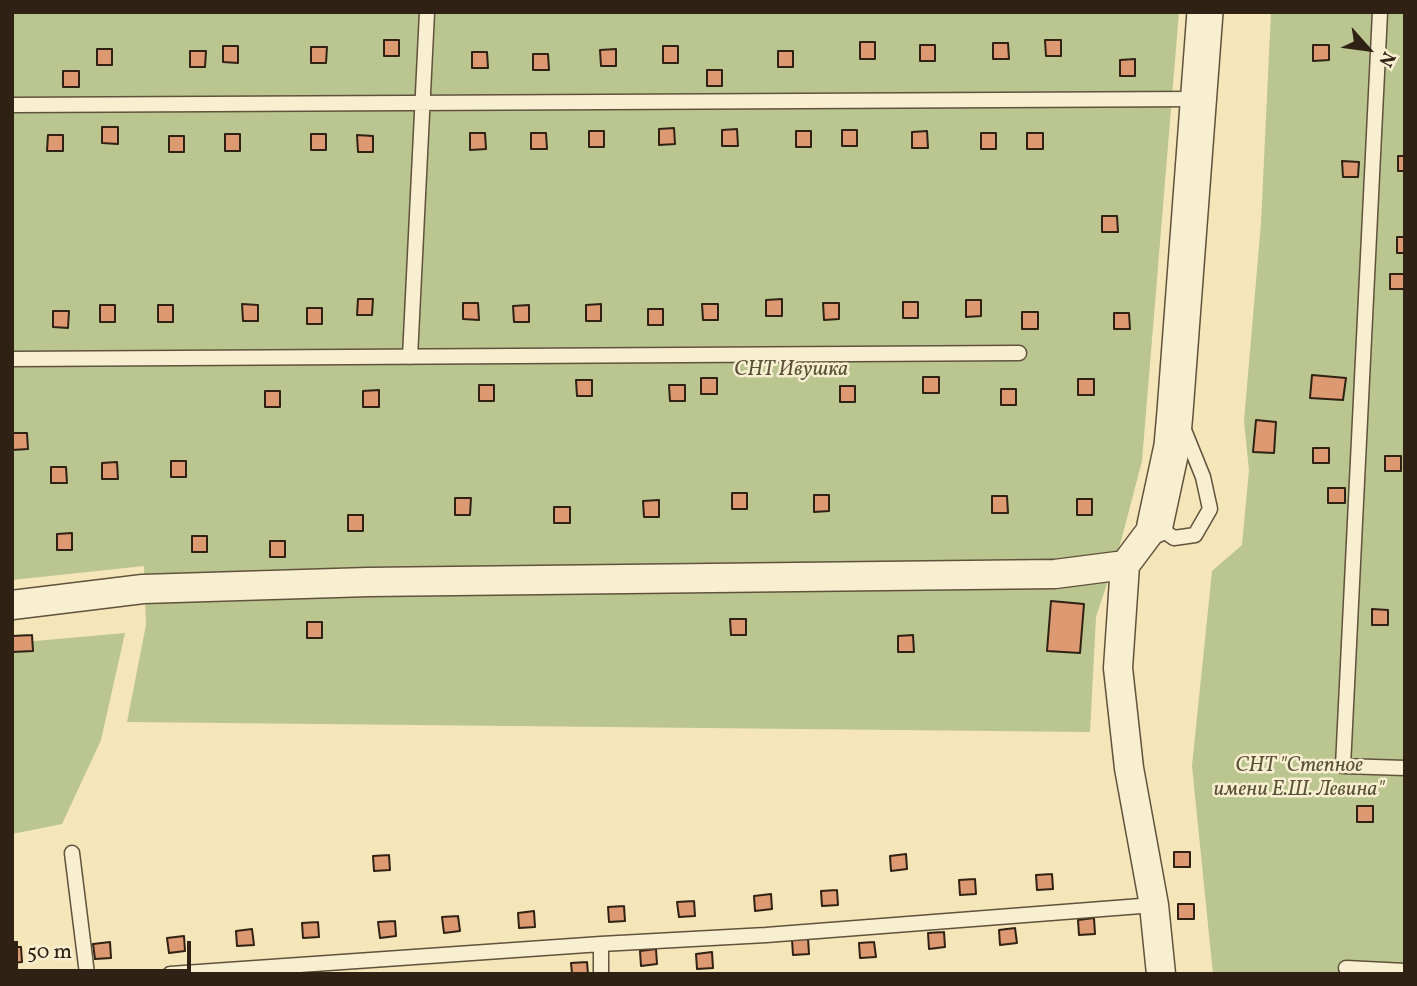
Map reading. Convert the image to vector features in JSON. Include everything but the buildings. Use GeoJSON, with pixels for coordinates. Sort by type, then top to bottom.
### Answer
{"type":"FeatureCollection","features":[{"type":"Feature","properties":{"kind":"street"},"geometry":{"type":"LineString","coordinates":[[1161,974],[1154,905],[1129,768],[1118,668],[1125,565],[1155,525],[1172,446],[1205,12]]}},
{"type":"Feature","properties":{"kind":"street"},"geometry":{"type":"LineString","coordinates":[[12,605],[156,589],[368,582],[1055,573],[1125,565]]}},
{"type":"Feature","properties":{"kind":"lane"},"geometry":{"type":"LineString","coordinates":[[411,357],[427,12]]}},
{"type":"Feature","properties":{"kind":"lane"},"geometry":{"type":"LineString","coordinates":[[1380,12],[1343,766],[1405,768]]}},
{"type":"Feature","properties":{"kind":"lane"},"geometry":{"type":"LineString","coordinates":[[12,105],[1198,99]]}},
{"type":"Feature","properties":{"kind":"lane"},"geometry":{"type":"LineString","coordinates":[[12,359],[1019,353]]}},
{"type":"Feature","properties":{"kind":"lane"},"geometry":{"type":"LineString","coordinates":[[1155,525],[1174,538],[1195,535],[1210,509],[1191,442],[1175,412]]}},
{"type":"Feature","properties":{"kind":"lane"},"geometry":{"type":"LineString","coordinates":[[72,853],[87,974]]}},
{"type":"Feature","properties":{"kind":"lane"},"geometry":{"type":"LineString","coordinates":[[170,974],[766,935],[1154,905]]}},
{"type":"Feature","properties":{"kind":"lane"},"geometry":{"type":"LineString","coordinates":[[601,944],[601,974]]}},
{"type":"Feature","properties":{"kind":"lane"},"geometry":{"type":"LineString","coordinates":[[1346,968],[1405,971]]}},
{"type":"Feature","properties":{"kind":"green space","name":"СНТ Ивушка"},"geometry":{"type":"Polygon","coordinates":[[[12,12],[1179,12],[1142,461],[1121,541],[1096,617],[1090,732],[127,722],[146,625],[144,566],[12,580],[12,12]]]}},
{"type":"Feature","properties":{"kind":"green space","name":"СНТ \"Степное имени Е.Ш. Левина\""},"geometry":{"type":"Polygon","coordinates":[[[1271,12],[1405,12],[1405,974],[1213,974],[1192,766],[1212,571],[1242,545],[1249,470],[1244,421],[1261,223],[1271,12]]]}},
{"type":"Feature","properties":{"kind":"green space"},"geometry":{"type":"Polygon","coordinates":[[[125,633],[101,740],[62,824],[12,834],[12,643],[125,633]]]}}]}
